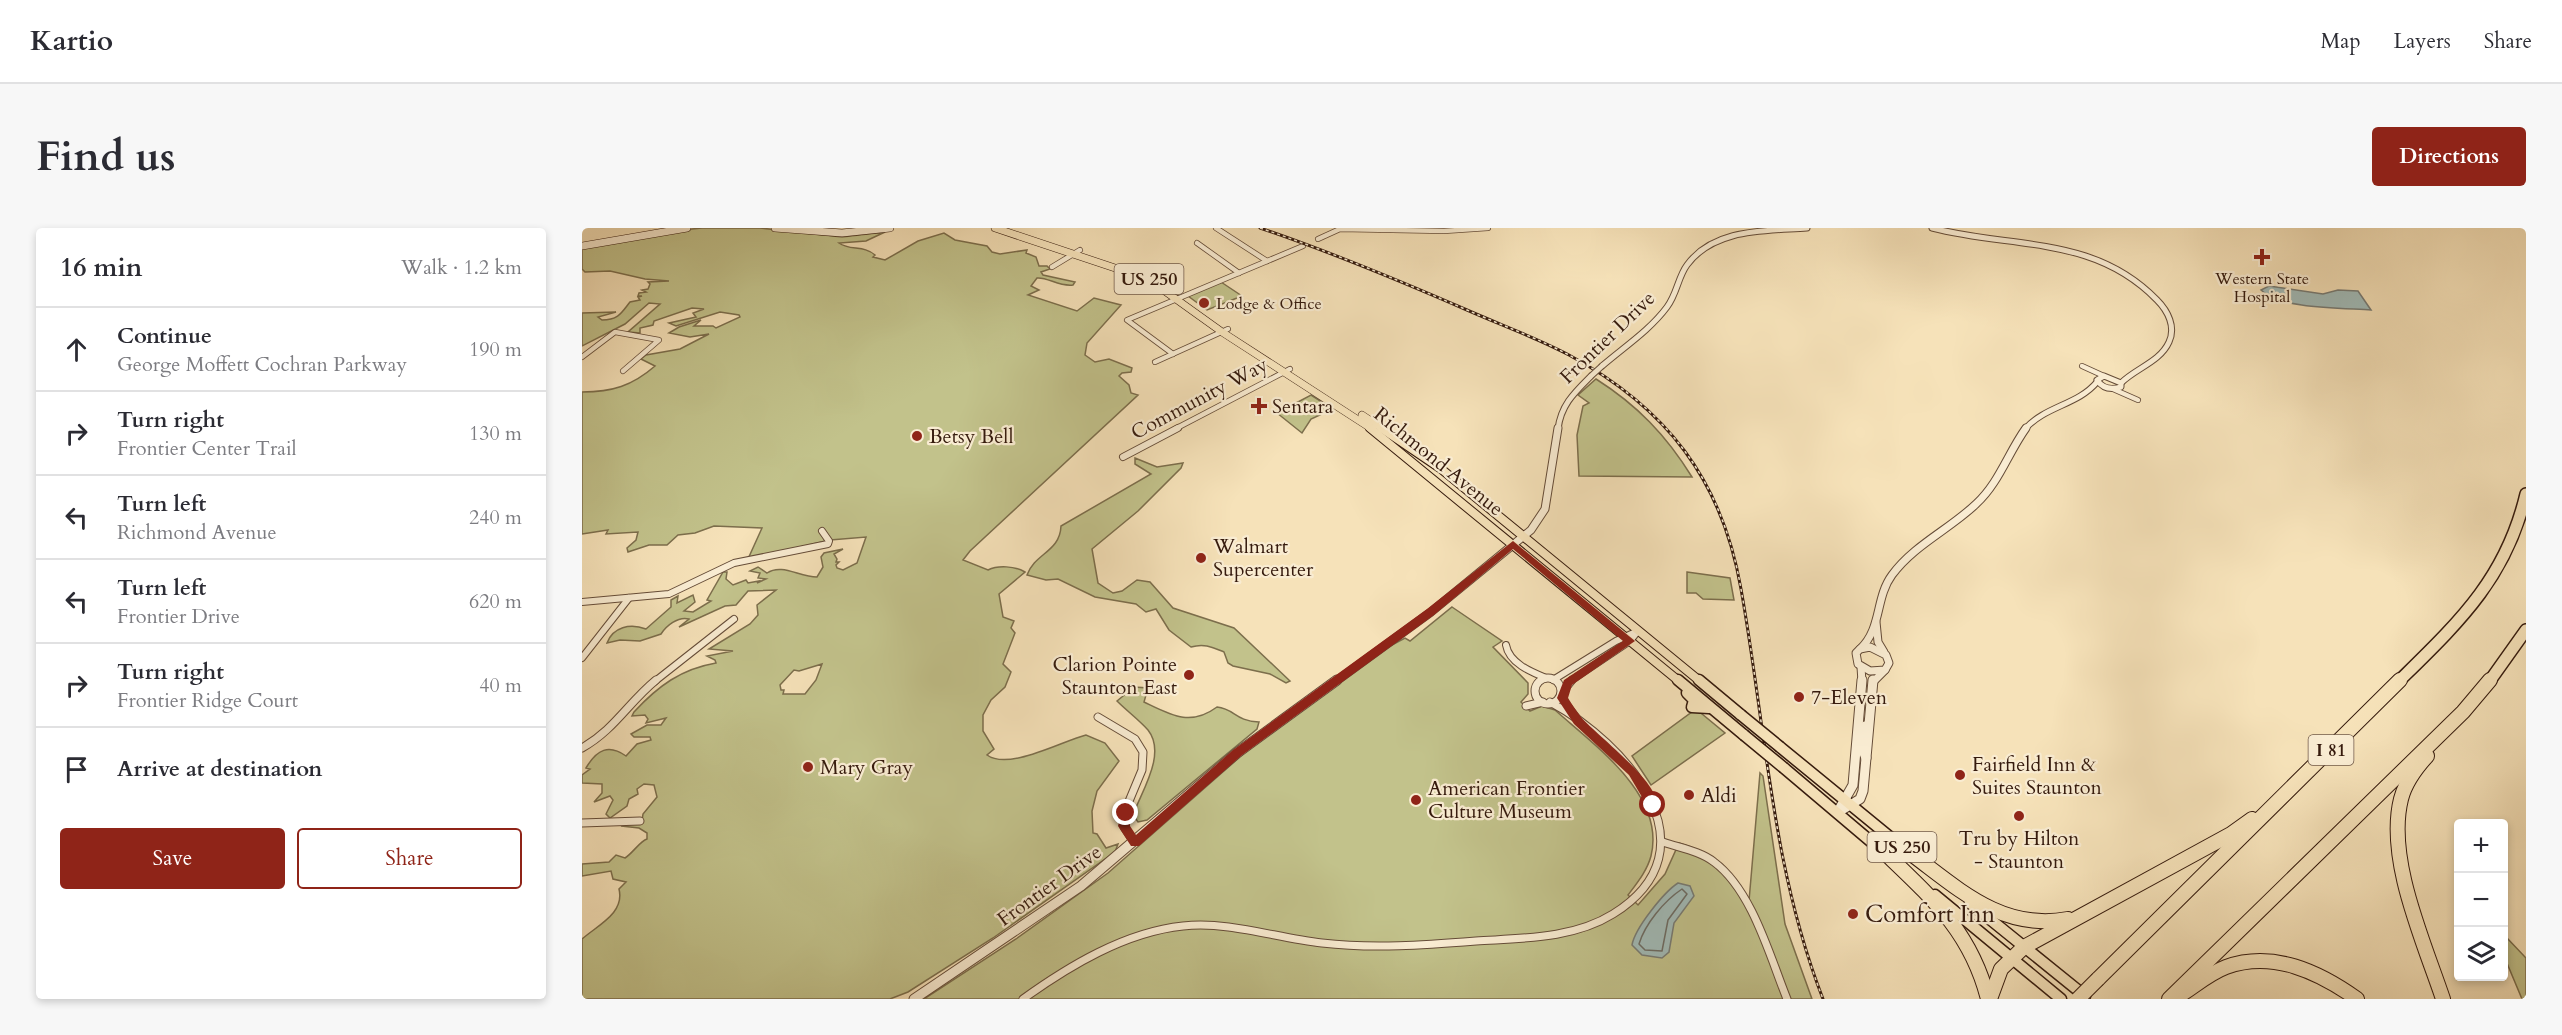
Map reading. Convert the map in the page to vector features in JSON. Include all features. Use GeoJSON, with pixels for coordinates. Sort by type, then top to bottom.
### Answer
{"type":"FeatureCollection","features":[{"type":"Feature","properties":{"kind":"highway","name":"I 81"},"geometry":{"type":"LineString","coordinates":[[2078,999],[2464,617],[2484,591],[2506,555],[2526,494]]}},
{"type":"Feature","properties":{"kind":"highway"},"geometry":{"type":"LineString","coordinates":[[2169,999],[2449,727],[2489,682],[2526,630]]}},
{"type":"Feature","properties":{"kind":"highway"},"geometry":{"type":"LineString","coordinates":[[2443,999],[2404,872],[2398,818],[2406,787],[2449,727]]}},
{"type":"Feature","properties":{"kind":"highway"},"geometry":{"type":"LineString","coordinates":[[1989,999],[1996,978],[2010,957],[2024,947],[2231,834],[2291,789]]}},
{"type":"Feature","properties":{"kind":"highway"},"geometry":{"type":"LineString","coordinates":[[1884,852],[1940,904],[1957,925],[1979,965],[1989,999]]}},
{"type":"Feature","properties":{"kind":"highway"},"geometry":{"type":"LineString","coordinates":[[1914,856],[1971,898],[2007,916],[2052,922],[2080,915]]}},
{"type":"Feature","properties":{"kind":"highway"},"geometry":{"type":"LineString","coordinates":[[2174,999],[2226,968],[2259,961],[2283,963],[2308,970],[2357,999]]}},
{"type":"Feature","properties":{"kind":"main road"},"geometry":{"type":"LineString","coordinates":[[582,244],[661,228]]}},
{"type":"Feature","properties":{"kind":"main road"},"geometry":{"type":"LineString","coordinates":[[582,244],[687,228]]}},
{"type":"Feature","properties":{"kind":"main road"},"geometry":{"type":"LineString","coordinates":[[775,228],[842,234],[890,228]]}},
{"type":"Feature","properties":{"kind":"main road"},"geometry":{"type":"LineString","coordinates":[[812,228],[846,230],[874,228]]}},
{"type":"Feature","properties":{"kind":"main road","name":"Richmond Avenue"},"geometry":{"type":"LineString","coordinates":[[995,228],[1010,229],[1141,275],[1179,297],[1286,370],[1422,455],[2024,947]]}},
{"type":"Feature","properties":{"kind":"main road","name":"Richmond Avenue"},"geometry":{"type":"LineString","coordinates":[[1286,370],[1395,446],[1665,671],[1669,678],[1692,698],[1695,703],[1692,707],[1703,706],[1714,711],[1837,813]]}},
{"type":"Feature","properties":{"kind":"main road","name":"US 250"},"geometry":{"type":"LineString","coordinates":[[1837,813],[2061,999]]}},
{"type":"Feature","properties":{"kind":"main road","name":"US 250"},"geometry":{"type":"LineString","coordinates":[[2024,947],[2088,999]]}},
{"type":"Feature","properties":{"kind":"street"},"geometry":{"type":"LineString","coordinates":[[1216,228],[1267,261]]}},
{"type":"Feature","properties":{"kind":"street"},"geometry":{"type":"LineString","coordinates":[[1318,239],[1333,230],[1340,229],[1444,231],[1488,228]]}},
{"type":"Feature","properties":{"kind":"street","name":"Frontier Drive"},"geometry":{"type":"LineString","coordinates":[[914,999],[1035,919],[1135,843],[1237,753],[1431,612],[1539,522],[1545,509],[1553,446],[1561,411],[1570,397],[1591,376],[1666,308],[1676,292],[1686,266],[1696,255],[1724,240],[1759,230],[1807,228]]}},
{"type":"Feature","properties":{"kind":"street"},"geometry":{"type":"LineString","coordinates":[[1932,228],[1965,236],[2031,243],[2071,251],[2103,262],[2141,284],[2166,310],[2171,331],[2164,351],[2121,385],[2084,394]]}},
{"type":"Feature","properties":{"kind":"street"},"geometry":{"type":"LineString","coordinates":[[1197,243],[1239,273]]}},
{"type":"Feature","properties":{"kind":"street"},"geometry":{"type":"LineString","coordinates":[[1173,354],[1127,320],[1303,246]]}},
{"type":"Feature","properties":{"kind":"street"},"geometry":{"type":"LineString","coordinates":[[1052,267],[1077,252]]}},
{"type":"Feature","properties":{"kind":"street"},"geometry":{"type":"LineString","coordinates":[[1155,362],[1225,330]]}},
{"type":"Feature","properties":{"kind":"street"},"geometry":{"type":"LineString","coordinates":[[582,357],[602,340],[616,332],[659,340],[623,371]]}},
{"type":"Feature","properties":{"kind":"street","name":"Community Way"},"geometry":{"type":"LineString","coordinates":[[1124,456],[1286,370]]}},
{"type":"Feature","properties":{"kind":"street"},"geometry":{"type":"LineString","coordinates":[[1837,813],[1847,802],[1853,784],[1864,678],[1856,659],[1860,649],[1870,640],[1880,597],[1893,573],[1910,554],[1979,502],[1990,490],[2022,433],[2034,420],[2084,394],[2100,379],[2138,370]]}},
{"type":"Feature","properties":{"kind":"street"},"geometry":{"type":"LineString","coordinates":[[2100,379],[2111,389],[2138,400],[2112,377]]}},
{"type":"Feature","properties":{"kind":"street"},"geometry":{"type":"LineString","coordinates":[[582,603],[680,590],[734,563],[826,545],[830,541],[822,531]]}},
{"type":"Feature","properties":{"kind":"street"},"geometry":{"type":"LineString","coordinates":[[582,658],[629,598]]}},
{"type":"Feature","properties":{"kind":"street"},"geometry":{"type":"LineString","coordinates":[[582,748],[602,737],[644,690],[734,618]]}},
{"type":"Feature","properties":{"kind":"street"},"geometry":{"type":"LineString","coordinates":[[1847,802],[1860,799],[1863,791],[1874,680],[1889,663],[1878,642],[1876,622]]}},
{"type":"Feature","properties":{"kind":"street"},"geometry":{"type":"LineString","coordinates":[[1626,639],[1551,680],[1537,683],[1526,706],[1559,699],[1568,683],[1638,631]]}},
{"type":"Feature","properties":{"kind":"street"},"geometry":{"type":"LineString","coordinates":[[1506,645],[1507,652],[1533,680],[1534,692],[1538,699],[1548,702],[1578,721]]}},
{"type":"Feature","properties":{"kind":"street"},"geometry":{"type":"LineString","coordinates":[[1860,649],[1874,648],[1884,652]]}},
{"type":"Feature","properties":{"kind":"street"},"geometry":{"type":"LineString","coordinates":[[1861,667],[1875,672],[1885,670]]}},
{"type":"Feature","properties":{"kind":"street"},"geometry":{"type":"LineString","coordinates":[[1023,999],[1055,977],[1122,944],[1154,932],[1181,926],[1227,927],[1312,942],[1372,947],[1449,944],[1573,931],[1605,918],[1633,900],[1652,877],[1663,842],[1660,819],[1638,777],[1578,721],[1564,702],[1562,685],[1525,669]]}},
{"type":"Feature","properties":{"kind":"street"},"geometry":{"type":"LineString","coordinates":[[1862,700],[1870,721]]}},
{"type":"Feature","properties":{"kind":"street"},"geometry":{"type":"LineString","coordinates":[[1098,717],[1135,739],[1143,752],[1142,770],[1127,806],[1124,826],[1135,843]]}},
{"type":"Feature","properties":{"kind":"street"},"geometry":{"type":"LineString","coordinates":[[1860,719],[1865,726],[1862,748],[1867,759]]}},
{"type":"Feature","properties":{"kind":"street"},"geometry":{"type":"LineString","coordinates":[[582,823],[640,821]]}},
{"type":"Feature","properties":{"kind":"street"},"geometry":{"type":"LineString","coordinates":[[1663,842],[1696,852],[1715,861],[1726,872],[1748,906],[1787,999]]}},
{"type":"Feature","properties":{"kind":"green space"},"geometry":{"type":"Polygon","coordinates":[[[702,228],[760,228],[842,237],[885,232],[866,241],[839,243],[866,250],[875,255],[873,257],[885,260],[918,241],[944,233],[955,240],[987,246],[992,252],[1000,254],[1027,250],[1026,253],[1036,257],[1039,266],[1047,266],[1050,269],[1041,272],[1043,275],[1075,282],[1073,285],[1068,285],[1037,278],[1031,286],[1039,290],[1028,295],[1077,311],[1094,298],[1121,305],[1087,343],[1085,355],[1095,362],[1109,359],[1132,368],[1131,372],[1122,373],[1119,376],[1129,385],[1131,393],[1138,395],[963,560],[988,570],[1006,567],[1025,572],[999,594],[1003,617],[1014,621],[1011,628],[1015,633],[1003,664],[1011,672],[1005,687],[991,700],[983,715],[983,731],[994,749],[987,755],[997,759],[1022,757],[1086,735],[1105,743],[1119,761],[1097,791],[1092,811],[1093,833],[1097,834],[1106,848],[1118,844],[1115,852],[993,938],[908,992],[890,999],[582,999],[582,939],[614,912],[620,897],[619,889],[626,882],[613,879],[611,871],[582,876],[582,864],[609,862],[616,855],[625,858],[647,839],[647,833],[639,828],[621,826],[642,821],[643,814],[657,797],[654,785],[644,784],[637,789],[638,794],[629,799],[627,806],[610,818],[606,814],[613,800],[610,796],[594,802],[602,793],[602,784],[582,783],[582,775],[590,769],[586,768],[594,756],[604,750],[614,750],[626,756],[637,744],[651,740],[650,737],[634,737],[631,734],[647,725],[661,725],[666,718],[646,723],[648,719],[645,715],[632,716],[634,712],[652,694],[681,674],[716,663],[707,656],[733,651],[709,649],[750,624],[758,615],[757,605],[776,590],[748,591],[736,605],[725,606],[679,627],[689,619],[677,620],[661,634],[640,641],[620,640],[607,643],[613,633],[634,626],[646,629],[671,607],[671,600],[678,596],[677,603],[693,595],[695,602],[684,611],[693,612],[711,601],[707,600],[723,572],[727,572],[726,579],[733,585],[746,580],[748,583],[759,581],[757,583],[766,579],[758,578],[760,573],[750,571],[758,567],[767,573],[779,569],[817,577],[823,567],[821,557],[824,553],[843,549],[834,554],[836,562],[839,562],[836,565],[837,568],[843,570],[857,563],[866,537],[830,540],[748,559],[762,528],[714,526],[695,533],[678,535],[667,545],[649,545],[628,552],[627,548],[636,540],[638,532],[606,534],[608,530],[582,534],[582,392],[603,391],[630,383],[655,366],[641,359],[646,355],[680,349],[709,334],[690,337],[669,333],[679,327],[701,320],[694,326],[716,328],[740,317],[720,312],[676,326],[669,323],[696,317],[693,313],[704,309],[692,308],[654,321],[653,325],[640,328],[640,333],[628,332],[660,304],[649,303],[625,324],[582,346],[582,313],[616,312],[598,317],[602,320],[612,319],[619,315],[630,302],[640,300],[638,297],[642,296],[638,296],[639,293],[646,292],[642,290],[648,289],[650,284],[648,282],[669,281],[645,279],[610,271],[585,272],[582,269],[582,247],[671,231],[702,228]],[[822,664],[799,671],[794,670],[780,685],[781,690],[784,690],[783,694],[805,694],[816,680],[822,664]]]}},
{"type":"Feature","properties":{"kind":"green space"},"geometry":{"type":"Polygon","coordinates":[[[1221,282],[1242,296],[1207,310],[1188,296],[1221,282]]]}},
{"type":"Feature","properties":{"kind":"green space"},"geometry":{"type":"Polygon","coordinates":[[[1596,379],[1625,399],[1650,422],[1692,477],[1579,476],[1577,435],[1583,406],[1589,403],[1578,395],[1596,379]]]}},
{"type":"Feature","properties":{"kind":"green space"},"geometry":{"type":"Polygon","coordinates":[[[1311,395],[1333,409],[1311,419],[1302,433],[1277,413],[1311,395]]]}},
{"type":"Feature","properties":{"kind":"green space"},"geometry":{"type":"Polygon","coordinates":[[[1135,458],[1157,467],[1183,463],[1181,468],[1138,511],[1092,549],[1098,583],[1113,593],[1122,591],[1137,580],[1150,582],[1173,608],[1234,628],[1290,681],[1286,683],[1270,674],[1233,666],[1228,663],[1224,652],[1212,647],[1200,645],[1191,647],[1169,630],[1156,609],[1146,612],[1136,604],[1095,597],[1058,579],[1046,580],[1027,575],[1036,562],[1056,542],[1061,526],[1151,474],[1135,464],[1135,458]]]}},
{"type":"Feature","properties":{"kind":"green space"},"geometry":{"type":"Polygon","coordinates":[[[1687,572],[1730,578],[1734,600],[1703,599],[1696,593],[1687,593],[1687,572]]]}},
{"type":"Feature","properties":{"kind":"green space","name":"American Frontier Culture Museum"},"geometry":{"type":"Polygon","coordinates":[[[1452,607],[1502,641],[1493,647],[1528,683],[1528,694],[1521,702],[1530,711],[1542,706],[1555,710],[1606,755],[1638,792],[1648,812],[1653,834],[1649,861],[1628,895],[1638,905],[1665,874],[1679,843],[1702,852],[1720,864],[1729,872],[1749,901],[1760,773],[1763,776],[1785,924],[1812,999],[924,999],[1016,939],[1108,873],[1258,741],[1390,646],[1405,638],[1410,641],[1452,607]]]}},
{"type":"Feature","properties":{"kind":"green space"},"geometry":{"type":"Polygon","coordinates":[[[1134,687],[1148,688],[1144,702],[1172,715],[1189,718],[1207,713],[1217,707],[1228,710],[1245,720],[1259,722],[1257,729],[1147,820],[1138,822],[1133,815],[1151,773],[1155,750],[1148,730],[1117,701],[1134,687]]]}},
{"type":"Feature","properties":{"kind":"green space"},"geometry":{"type":"Polygon","coordinates":[[[1696,709],[1725,733],[1651,785],[1632,756],[1696,709]]]}},
{"type":"Feature","properties":{"kind":"green space"},"geometry":{"type":"Polygon","coordinates":[[[2508,939],[2526,958],[2526,999],[2522,999],[2508,966],[2508,939]]]}},
{"type":"Feature","properties":{"kind":"water"},"geometry":{"type":"Polygon","coordinates":[[[2269,286],[2323,294],[2338,290],[2358,291],[2371,310],[2313,306],[2282,301],[2261,290],[2269,286]]]}},
{"type":"Feature","properties":{"kind":"water"},"geometry":{"type":"Polygon","coordinates":[[[1678,883],[1690,886],[1694,896],[1674,923],[1669,952],[1662,958],[1642,955],[1632,945],[1638,929],[1665,894],[1678,883]]]}},
{"type":"Feature","properties":{"kind":"railway"},"geometry":{"type":"LineString","coordinates":[[1260,228],[1390,277],[1569,355],[1604,376],[1635,399],[1685,451],[1704,481],[1720,514],[1732,550],[1750,641],[1781,847],[1806,949],[1823,999]]}},
{"type":"Feature","properties":{"kind":"place","name":"Western State Hospital"},"geometry":{"type":"Point","coordinates":[2262,257]}},
{"type":"Feature","properties":{"kind":"place","name":"Lodge & Office"},"geometry":{"type":"Point","coordinates":[1204,303]}},
{"type":"Feature","properties":{"kind":"place","name":"Sentara"},"geometry":{"type":"Point","coordinates":[1259,406]}},
{"type":"Feature","properties":{"kind":"place","name":"Betsy Bell"},"geometry":{"type":"Point","coordinates":[917,436]}},
{"type":"Feature","properties":{"kind":"place","name":"Walmart Supercenter"},"geometry":{"type":"Point","coordinates":[1201,558]}},
{"type":"Feature","properties":{"kind":"place","name":"Clarion Pointe Staunton East"},"geometry":{"type":"Point","coordinates":[1189,675]}},
{"type":"Feature","properties":{"kind":"place","name":"7-Eleven"},"geometry":{"type":"Point","coordinates":[1799,697]}},
{"type":"Feature","properties":{"kind":"place","name":"Mary Gray"},"geometry":{"type":"Point","coordinates":[808,767]}},
{"type":"Feature","properties":{"kind":"place","name":"Fairfield Inn & Suites Staunton"},"geometry":{"type":"Point","coordinates":[1960,775]}},
{"type":"Feature","properties":{"kind":"place","name":"Aldi"},"geometry":{"type":"Point","coordinates":[1689,795]}},
{"type":"Feature","properties":{"kind":"place","name":"American Frontier Culture Museum"},"geometry":{"type":"Point","coordinates":[1416,800]}},
{"type":"Feature","properties":{"kind":"place","name":"Tru by Hilton - Staunton"},"geometry":{"type":"Point","coordinates":[2019,816]}},
{"type":"Feature","properties":{"kind":"place","name":"Comfort Inn"},"geometry":{"type":"Point","coordinates":[1853,914]}},
{"type":"Feature","properties":{"kind":"route"},"geometry":{"type":"LineString","coordinates":[[1126,813],[1124,826],[1135,843],[1237,753],[1431,612],[1513,544],[1630,641],[1568,683],[1563,691],[1563,698],[1578,721],[1638,777],[1653,805]]}}]}
